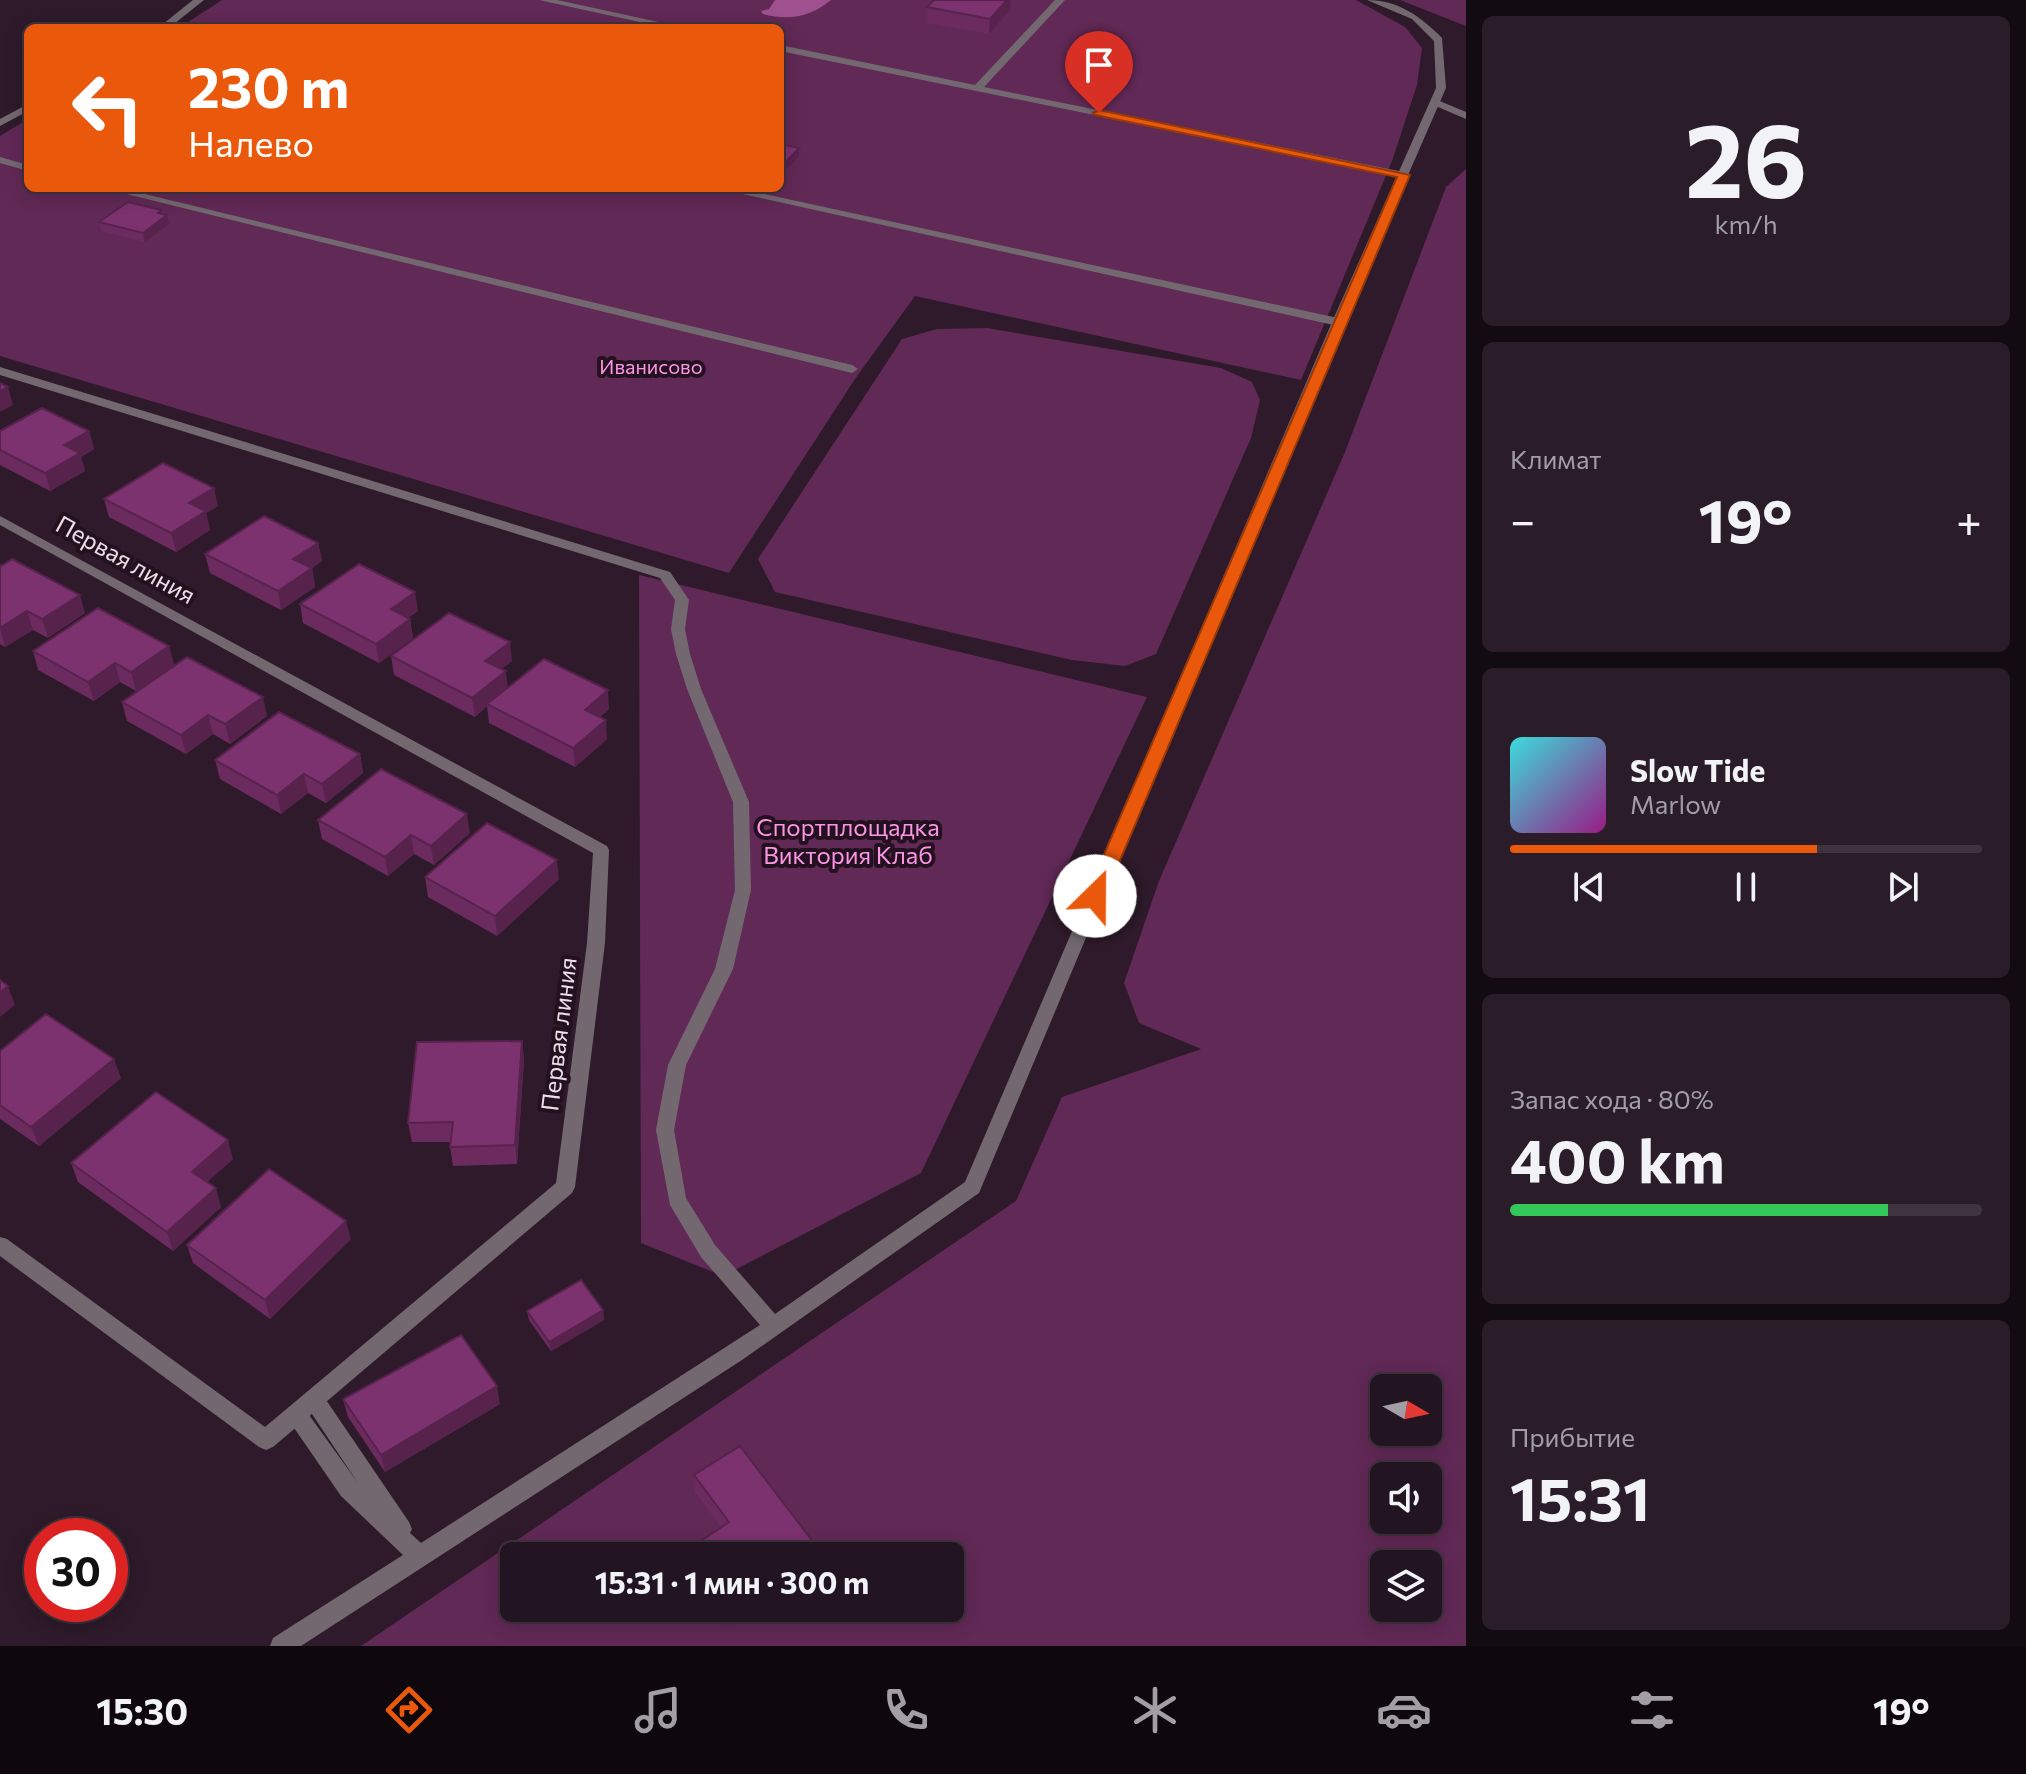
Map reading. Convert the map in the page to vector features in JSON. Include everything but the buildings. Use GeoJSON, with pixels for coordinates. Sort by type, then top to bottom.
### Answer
{"type":"FeatureCollection","features":[{"type":"Feature","properties":{"kind":"street"},"geometry":{"type":"LineString","coordinates":[[168,24],[199,0]]}},
{"type":"Feature","properties":{"kind":"street"},"geometry":{"type":"LineString","coordinates":[[977,88],[1060,0]]}},
{"type":"Feature","properties":{"kind":"street"},"geometry":{"type":"LineString","coordinates":[[281,1646],[774,1327],[972,1187],[1338,322],[1441,88],[1439,40],[1415,17],[1372,0]]}},
{"type":"Feature","properties":{"kind":"street"},"geometry":{"type":"LineString","coordinates":[[551,1],[662,24]]}},
{"type":"Feature","properties":{"kind":"street"},"geometry":{"type":"LineString","coordinates":[[784,49],[1404,175]]}},
{"type":"Feature","properties":{"kind":"street"},"geometry":{"type":"LineString","coordinates":[[1435,102],[1466,116]]}},
{"type":"Feature","properties":{"kind":"street"},"geometry":{"type":"LineString","coordinates":[[0,123],[24,109]]}},
{"type":"Feature","properties":{"kind":"street"},"geometry":{"type":"LineString","coordinates":[[0,160],[24,167]]}},
{"type":"Feature","properties":{"kind":"street"},"geometry":{"type":"LineString","coordinates":[[123,192],[852,369]]}},
{"type":"Feature","properties":{"kind":"street"},"geometry":{"type":"LineString","coordinates":[[739,192],[1338,322]]}},
{"type":"Feature","properties":{"kind":"street"},"geometry":{"type":"LineString","coordinates":[[0,371],[665,575],[682,600],[678,629],[694,689],[741,802],[743,890],[724,969],[677,1065],[665,1130],[677,1199],[708,1251],[774,1327]]}},
{"type":"Feature","properties":{"kind":"street","name":"Первая линия"},"geometry":{"type":"LineString","coordinates":[[0,520],[601,850],[596,943],[565,1187],[266,1440],[0,1245]]}},
{"type":"Feature","properties":{"kind":"street"},"geometry":{"type":"LineString","coordinates":[[315,1401],[420,1557]]}},
{"type":"Feature","properties":{"kind":"street"},"geometry":{"type":"LineString","coordinates":[[297,1415],[349,1489],[420,1557]]}},
{"type":"Feature","properties":{"kind":"green space","name":"Иванисово"},"geometry":{"type":"Polygon","coordinates":[[[222,0],[1356,0],[1405,27],[1422,48],[1417,85],[1392,161],[1301,380],[915,296],[855,379],[729,573],[0,356],[0,136],[24,121],[24,192],[784,192],[784,24],[185,24],[222,0]]]}},
{"type":"Feature","properties":{"kind":"green space"},"geometry":{"type":"Polygon","coordinates":[[[1400,0],[1466,0],[1466,26],[1400,0]]]}},
{"type":"Feature","properties":{"kind":"green space"},"geometry":{"type":"Polygon","coordinates":[[[1466,169],[1466,1646],[361,1646],[500,1552],[500,1622],[964,1622],[964,1542],[514,1542],[1016,1201],[1062,1097],[1201,1049],[1139,1023],[1124,983],[1159,881],[1345,452],[1446,187],[1466,169]]]}},
{"type":"Feature","properties":{"kind":"green space"},"geometry":{"type":"Polygon","coordinates":[[[987,328],[1221,368],[1252,382],[1260,400],[1251,438],[1156,654],[1125,666],[1072,660],[775,592],[758,559],[902,339],[937,329],[987,328]]]}},
{"type":"Feature","properties":{"kind":"green space","name":"Спортплощадка Виктория Клаб"},"geometry":{"type":"Polygon","coordinates":[[[639,575],[1147,697],[921,1173],[723,1276],[641,1243],[639,575]]]}},
{"type":"Feature","properties":{"kind":"shaded area"},"geometry":{"type":"Polygon","coordinates":[[[775,0],[831,0],[799,16],[763,14],[761,11],[769,9],[775,0]]]}},
{"type":"Feature","properties":{"kind":"route"},"geometry":{"type":"LineString","coordinates":[[1095,896],[1338,322],[1404,175],[1099,113]]}}]}
